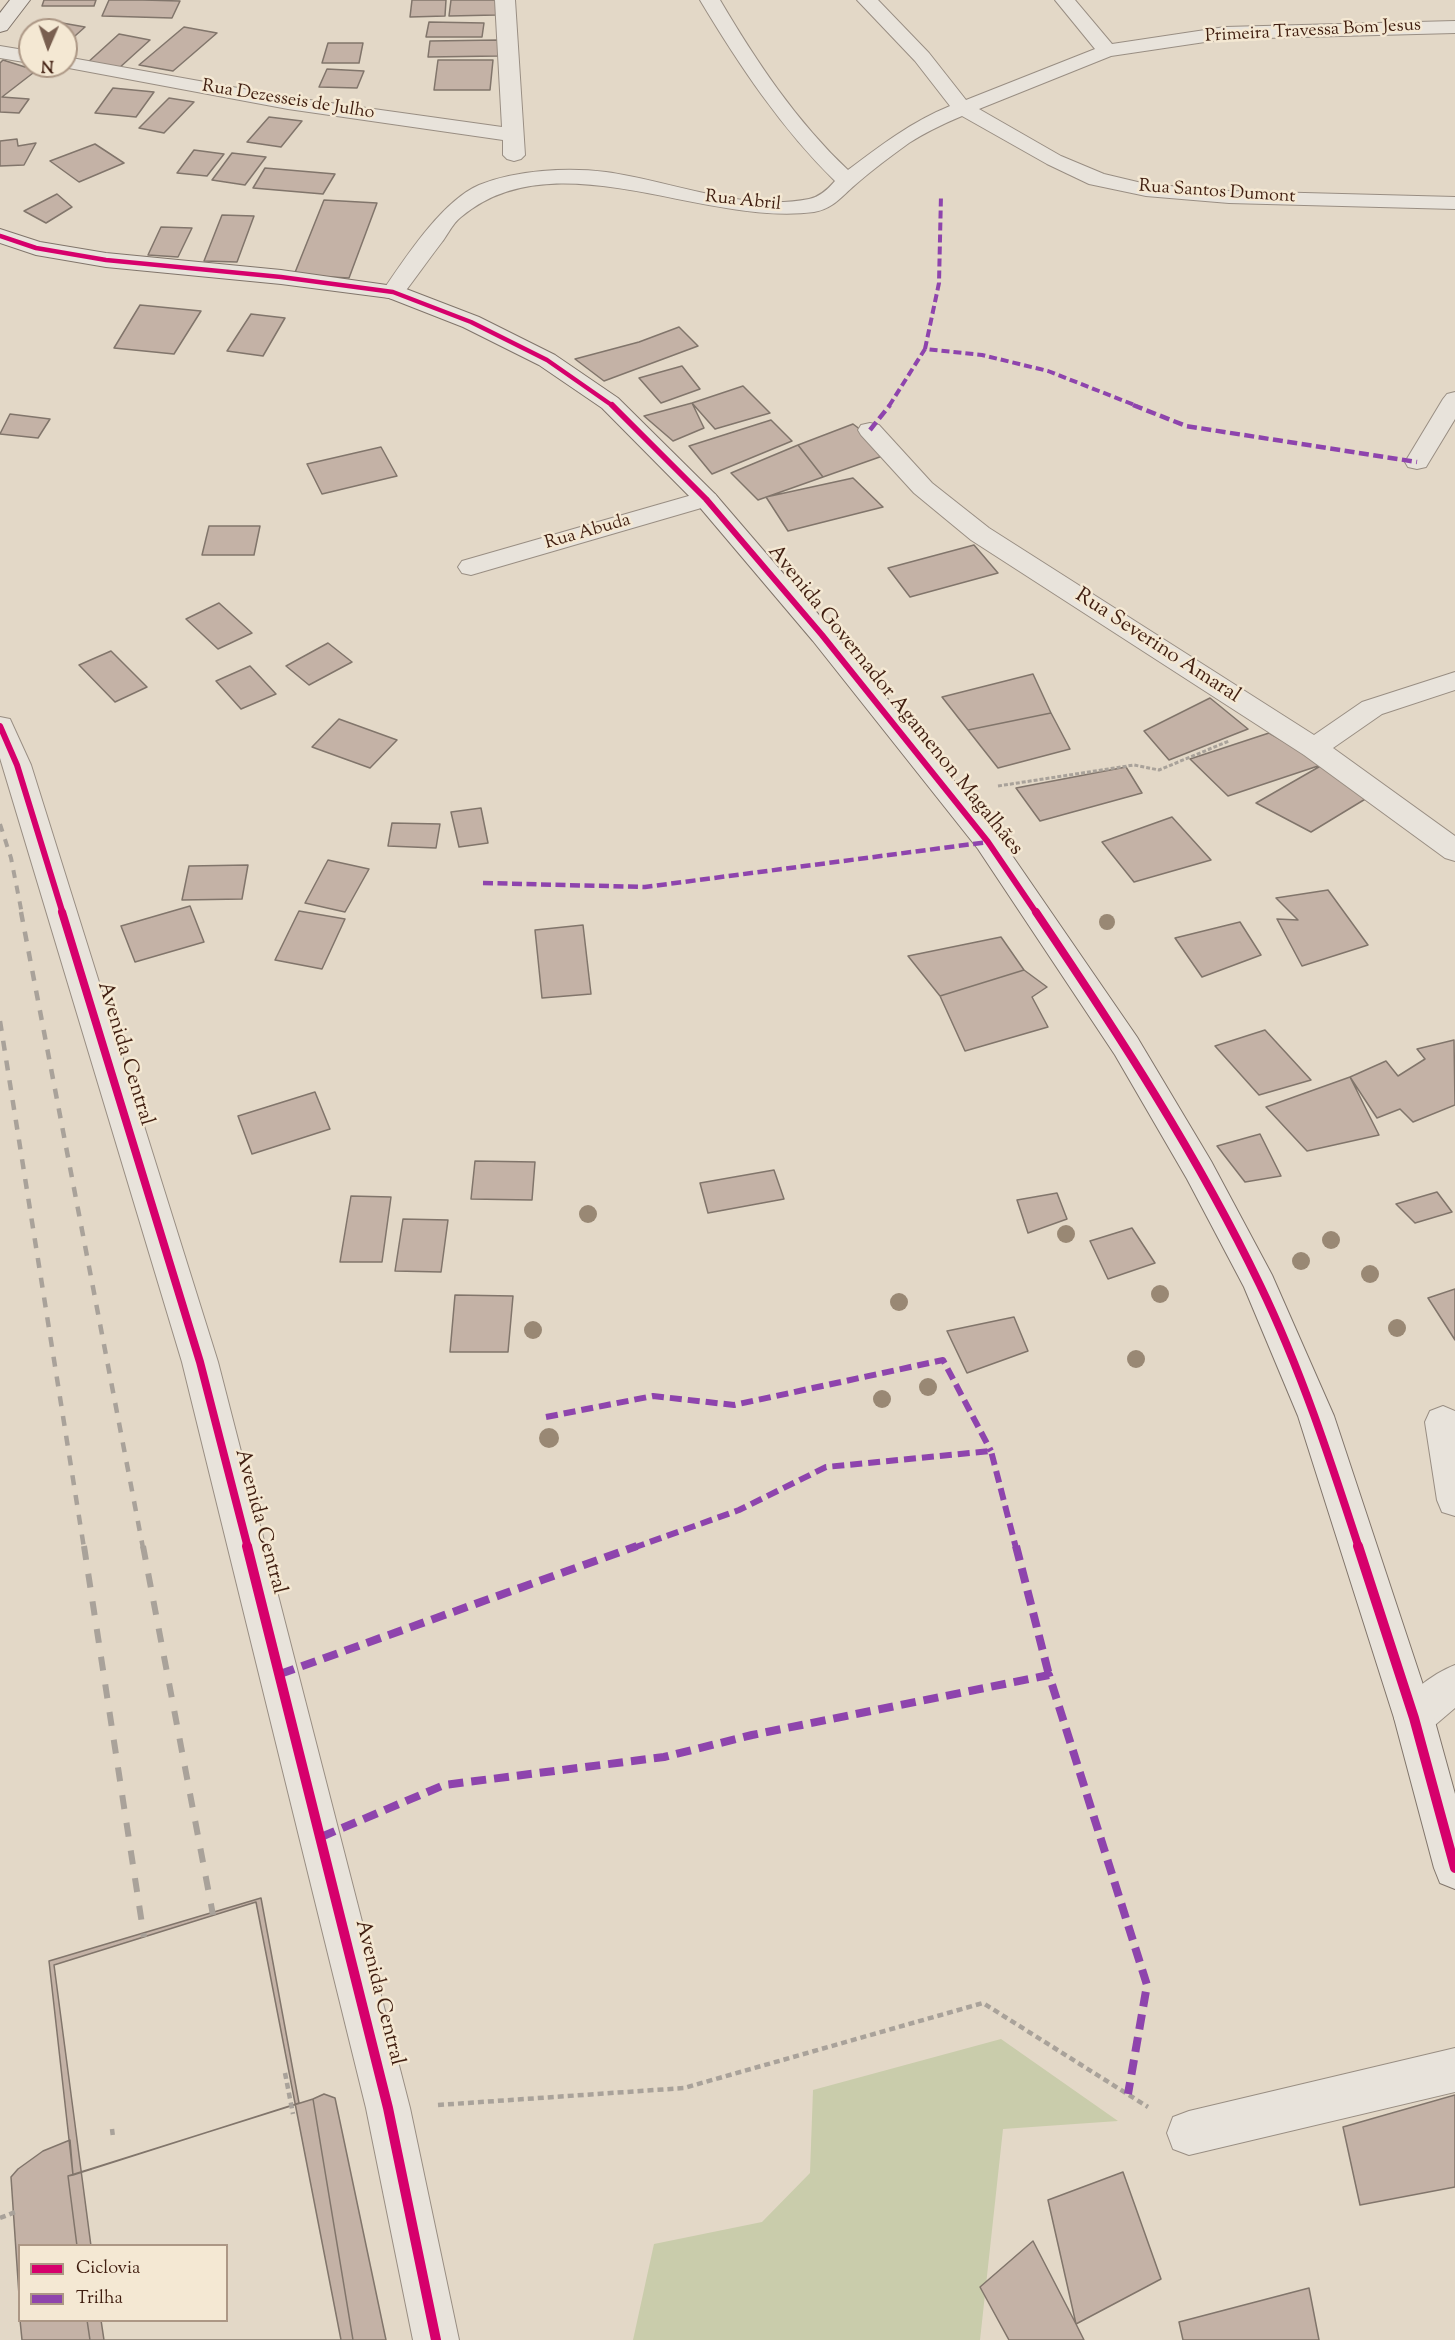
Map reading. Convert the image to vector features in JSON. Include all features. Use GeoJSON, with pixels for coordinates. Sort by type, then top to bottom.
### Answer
{"type":"FeatureCollection","features":[{"type":"Feature","properties":{"kind":"street"},"geometry":{"type":"LineString","coordinates":[[0,26],[20,0]]}},
{"type":"Feature","properties":{"kind":"street"},"geometry":{"type":"LineString","coordinates":[[505,0],[511,135],[518,181]]}},
{"type":"Feature","properties":{"kind":"street"},"geometry":{"type":"LineString","coordinates":[[710,0],[746,60],[814,149],[847,181]]}},
{"type":"Feature","properties":{"kind":"street","name":"Rua Santos Dumont"},"geometry":{"type":"LineString","coordinates":[[867,0],[922,57],[962,108],[1097,179],[1146,190],[1229,197],[1455,203]]}},
{"type":"Feature","properties":{"kind":"street"},"geometry":{"type":"LineString","coordinates":[[1065,0],[1107,51]]}},
{"type":"Feature","properties":{"kind":"street","name":"Primeira Travessa Bom Jesus"},"geometry":{"type":"LineString","coordinates":[[903,138],[962,108],[1107,51],[1225,33],[1449,21]]}},
{"type":"Feature","properties":{"kind":"street"},"geometry":{"type":"LineString","coordinates":[[0,52],[18,55]]}},
{"type":"Feature","properties":{"kind":"street","name":"Rua Dezesseis de Julho"},"geometry":{"type":"LineString","coordinates":[[78,65],[288,102],[511,135]]}},
{"type":"Feature","properties":{"kind":"street","name":"Rua Abril"},"geometry":{"type":"LineString","coordinates":[[393,292],[452,213],[486,190],[518,181],[561,177],[604,178],[719,202],[770,208],[815,206],[833,196],[847,181],[903,138]]}},
{"type":"Feature","properties":{"kind":"street","name":"Avenida Governador Agamenon Magalhães"},"geometry":{"type":"LineString","coordinates":[[0,236],[36,248],[106,260],[292,278],[393,292],[471,322],[548,360],[610,403],[706,499],[822,635],[988,842],[1125,1046],[1199,1170],[1260,1285],[1316,1416],[1414,1719],[1455,1868]]}},
{"type":"Feature","properties":{"kind":"street"},"geometry":{"type":"LineString","coordinates":[[1417,462],[1455,399]]}},
{"type":"Feature","properties":{"kind":"street","name":"Rua Severino Amaral"},"geometry":{"type":"LineString","coordinates":[[870,430],[923,488],[980,534],[1314,748],[1455,851]]}},
{"type":"Feature","properties":{"kind":"street","name":"Rua Abuda"},"geometry":{"type":"LineString","coordinates":[[471,567],[706,499]]}},
{"type":"Feature","properties":{"kind":"street"},"geometry":{"type":"LineString","coordinates":[[1314,748],[1372,708],[1455,681]]}},
{"type":"Feature","properties":{"kind":"street","name":"Avenida Central"},"geometry":{"type":"LineString","coordinates":[[0,726],[17,765],[200,1362],[388,2108],[436,2340]]}},
{"type":"Feature","properties":{"kind":"street"},"geometry":{"type":"LineString","coordinates":[[1443,1422],[1455,1500]]}},
{"type":"Feature","properties":{"kind":"street"},"geometry":{"type":"LineString","coordinates":[[1414,1719],[1455,1683]]}},
{"type":"Feature","properties":{"kind":"street"},"geometry":{"type":"LineString","coordinates":[[1189,2133],[1455,2070]]}},
{"type":"Feature","properties":{"kind":"path"},"geometry":{"type":"LineString","coordinates":[[949,794],[1134,765],[1160,770],[1274,722]]}},
{"type":"Feature","properties":{"kind":"path"},"geometry":{"type":"LineString","coordinates":[[388,2108],[684,2088],[983,2003],[1189,2133]]}},
{"type":"Feature","properties":{"kind":"path"},"geometry":{"type":"LineString","coordinates":[[285,2073],[294,2114]]}},
{"type":"Feature","properties":{"kind":"path"},"geometry":{"type":"LineString","coordinates":[[112,2129],[113,2138]]}},
{"type":"Feature","properties":{"kind":"path"},"geometry":{"type":"LineString","coordinates":[[0,2218],[18,2211]]}},
{"type":"Feature","properties":{"kind":"green space"},"geometry":{"type":"Polygon","coordinates":[[[1001,2039],[1118,2121],[1003,2129],[980,2340],[633,2340],[654,2244],[762,2222],[810,2173],[813,2090],[1001,2039]]]}},
{"type":"Feature","properties":{"kind":"building"},"geometry":{"type":"Polygon","coordinates":[[[44,0],[96,0],[94,6],[42,6],[44,0]]]}},
{"type":"Feature","properties":{"kind":"building"},"geometry":{"type":"Polygon","coordinates":[[[109,0],[180,1],[172,18],[102,16],[109,0]]]}},
{"type":"Feature","properties":{"kind":"building"},"geometry":{"type":"Polygon","coordinates":[[[412,0],[446,0],[445,16],[410,17],[412,0]]]}},
{"type":"Feature","properties":{"kind":"building"},"geometry":{"type":"Polygon","coordinates":[[[451,0],[497,0],[496,15],[449,16],[451,0]]]}},
{"type":"Feature","properties":{"kind":"building"},"geometry":{"type":"Polygon","coordinates":[[[429,22],[484,23],[482,37],[426,37],[429,22]]]}},
{"type":"Feature","properties":{"kind":"building"},"geometry":{"type":"Polygon","coordinates":[[[78,26],[85,27],[78,33],[78,26]]]}},
{"type":"Feature","properties":{"kind":"building"},"geometry":{"type":"Polygon","coordinates":[[[184,27],[217,33],[173,71],[139,65],[184,27]]]}},
{"type":"Feature","properties":{"kind":"building"},"geometry":{"type":"Polygon","coordinates":[[[119,34],[150,40],[118,69],[86,64],[119,34]]]}},
{"type":"Feature","properties":{"kind":"building"},"geometry":{"type":"Polygon","coordinates":[[[499,40],[498,56],[428,57],[430,41],[499,40]]]}},
{"type":"Feature","properties":{"kind":"building"},"geometry":{"type":"Polygon","coordinates":[[[328,43],[363,43],[359,63],[322,63],[328,43]]]}},
{"type":"Feature","properties":{"kind":"building"},"geometry":{"type":"Polygon","coordinates":[[[3,60],[18,65],[18,78],[27,78],[2,97],[29,99],[19,113],[0,112],[0,63],[3,60]]]}},
{"type":"Feature","properties":{"kind":"building"},"geometry":{"type":"Polygon","coordinates":[[[438,60],[493,60],[490,90],[434,90],[438,60]]]}},
{"type":"Feature","properties":{"kind":"building"},"geometry":{"type":"Polygon","coordinates":[[[327,69],[364,71],[357,88],[319,87],[327,69]]]}},
{"type":"Feature","properties":{"kind":"building"},"geometry":{"type":"Polygon","coordinates":[[[113,88],[154,92],[136,117],[95,113],[113,88]]]}},
{"type":"Feature","properties":{"kind":"building"},"geometry":{"type":"Polygon","coordinates":[[[169,98],[194,102],[164,133],[139,128],[169,98]]]}},
{"type":"Feature","properties":{"kind":"building"},"geometry":{"type":"Polygon","coordinates":[[[269,117],[302,121],[281,147],[247,142],[269,117]]]}},
{"type":"Feature","properties":{"kind":"building"},"geometry":{"type":"Polygon","coordinates":[[[17,139],[18,146],[36,143],[24,165],[0,166],[0,141],[17,139]]]}},
{"type":"Feature","properties":{"kind":"building"},"geometry":{"type":"Polygon","coordinates":[[[95,144],[124,163],[79,182],[50,161],[95,144]]]}},
{"type":"Feature","properties":{"kind":"building"},"geometry":{"type":"Polygon","coordinates":[[[194,150],[224,154],[207,176],[177,173],[194,150]]]}},
{"type":"Feature","properties":{"kind":"building"},"geometry":{"type":"Polygon","coordinates":[[[232,153],[266,157],[245,185],[212,180],[232,153]]]}},
{"type":"Feature","properties":{"kind":"building"},"geometry":{"type":"Polygon","coordinates":[[[265,168],[335,174],[323,194],[253,188],[265,168]]]}},
{"type":"Feature","properties":{"kind":"building"},"geometry":{"type":"Polygon","coordinates":[[[57,194],[72,207],[46,223],[24,211],[57,194]]]}},
{"type":"Feature","properties":{"kind":"building"},"geometry":{"type":"Polygon","coordinates":[[[324,200],[377,203],[349,278],[294,275],[324,200]]]}},
{"type":"Feature","properties":{"kind":"building"},"geometry":{"type":"Polygon","coordinates":[[[222,215],[254,216],[237,262],[204,261],[222,215]]]}},
{"type":"Feature","properties":{"kind":"building"},"geometry":{"type":"Polygon","coordinates":[[[161,227],[192,228],[178,257],[148,255],[161,227]]]}},
{"type":"Feature","properties":{"kind":"building"},"geometry":{"type":"Polygon","coordinates":[[[140,305],[201,311],[174,354],[114,348],[140,305]]]}},
{"type":"Feature","properties":{"kind":"building"},"geometry":{"type":"Polygon","coordinates":[[[251,314],[285,318],[263,356],[227,351],[251,314]]]}},
{"type":"Feature","properties":{"kind":"building"},"geometry":{"type":"Polygon","coordinates":[[[679,327],[698,346],[604,381],[575,359],[639,342],[679,327]]]}},
{"type":"Feature","properties":{"kind":"building"},"geometry":{"type":"Polygon","coordinates":[[[682,366],[700,389],[661,403],[639,378],[682,366]]]}},
{"type":"Feature","properties":{"kind":"building"},"geometry":{"type":"Polygon","coordinates":[[[743,386],[770,413],[715,429],[692,403],[743,386]]]}},
{"type":"Feature","properties":{"kind":"building"},"geometry":{"type":"Polygon","coordinates":[[[692,403],[704,428],[673,441],[644,416],[692,403]]]}},
{"type":"Feature","properties":{"kind":"building"},"geometry":{"type":"Polygon","coordinates":[[[10,414],[50,419],[38,438],[0,434],[10,414]]]}},
{"type":"Feature","properties":{"kind":"building"},"geometry":{"type":"Polygon","coordinates":[[[771,420],[792,441],[712,474],[689,446],[771,420]]]}},
{"type":"Feature","properties":{"kind":"building"},"geometry":{"type":"Polygon","coordinates":[[[853,424],[891,453],[823,477],[798,445],[853,424]]]}},
{"type":"Feature","properties":{"kind":"building"},"geometry":{"type":"Polygon","coordinates":[[[798,445],[823,477],[758,500],[731,473],[798,445]]]}},
{"type":"Feature","properties":{"kind":"building"},"geometry":{"type":"Polygon","coordinates":[[[381,447],[397,476],[322,494],[307,464],[381,447]]]}},
{"type":"Feature","properties":{"kind":"building"},"geometry":{"type":"Polygon","coordinates":[[[853,478],[883,507],[788,531],[766,497],[853,478]]]}},
{"type":"Feature","properties":{"kind":"building"},"geometry":{"type":"Polygon","coordinates":[[[209,526],[260,526],[254,555],[202,555],[209,526]]]}},
{"type":"Feature","properties":{"kind":"building"},"geometry":{"type":"Polygon","coordinates":[[[974,545],[998,573],[910,597],[888,568],[974,545]]]}},
{"type":"Feature","properties":{"kind":"building"},"geometry":{"type":"Polygon","coordinates":[[[219,603],[252,633],[218,649],[186,619],[219,603]]]}},
{"type":"Feature","properties":{"kind":"building"},"geometry":{"type":"Polygon","coordinates":[[[328,643],[352,662],[309,685],[286,666],[328,643]]]}},
{"type":"Feature","properties":{"kind":"building"},"geometry":{"type":"Polygon","coordinates":[[[111,651],[147,687],[115,702],[79,665],[111,651]]]}},
{"type":"Feature","properties":{"kind":"building"},"geometry":{"type":"Polygon","coordinates":[[[250,666],[276,694],[241,709],[216,681],[250,666]]]}},
{"type":"Feature","properties":{"kind":"building"},"geometry":{"type":"Polygon","coordinates":[[[1033,674],[1051,713],[968,730],[942,697],[1033,674]]]}},
{"type":"Feature","properties":{"kind":"building"},"geometry":{"type":"Polygon","coordinates":[[[1210,698],[1248,729],[1169,760],[1144,731],[1210,698]]]}},
{"type":"Feature","properties":{"kind":"building"},"geometry":{"type":"Polygon","coordinates":[[[1051,713],[1070,749],[998,768],[968,730],[1051,713]]]}},
{"type":"Feature","properties":{"kind":"building"},"geometry":{"type":"Polygon","coordinates":[[[339,719],[397,740],[370,768],[312,747],[339,719]]]}},
{"type":"Feature","properties":{"kind":"building"},"geometry":{"type":"Polygon","coordinates":[[[1269,733],[1324,764],[1228,796],[1190,759],[1269,733]]]}},
{"type":"Feature","properties":{"kind":"building"},"geometry":{"type":"Polygon","coordinates":[[[1324,764],[1367,798],[1311,832],[1256,803],[1324,764]]]}},
{"type":"Feature","properties":{"kind":"building"},"geometry":{"type":"Polygon","coordinates":[[[1126,767],[1142,793],[1040,821],[1016,788],[1126,767]]]}},
{"type":"Feature","properties":{"kind":"building"},"geometry":{"type":"Polygon","coordinates":[[[481,808],[488,843],[459,847],[451,812],[481,808]]]}},
{"type":"Feature","properties":{"kind":"building"},"geometry":{"type":"Polygon","coordinates":[[[1172,817],[1211,860],[1134,882],[1102,842],[1172,817]]]}},
{"type":"Feature","properties":{"kind":"building"},"geometry":{"type":"Polygon","coordinates":[[[392,823],[440,824],[436,848],[388,846],[392,823]]]}},
{"type":"Feature","properties":{"kind":"building"},"geometry":{"type":"Polygon","coordinates":[[[328,860],[369,869],[345,912],[305,903],[328,860]]]}},
{"type":"Feature","properties":{"kind":"building"},"geometry":{"type":"Polygon","coordinates":[[[248,865],[242,899],[182,900],[189,866],[248,865]]]}},
{"type":"Feature","properties":{"kind":"building"},"geometry":{"type":"Polygon","coordinates":[[[1328,890],[1368,945],[1302,966],[1277,919],[1298,920],[1276,898],[1328,890]]]}},
{"type":"Feature","properties":{"kind":"building"},"geometry":{"type":"Polygon","coordinates":[[[190,906],[204,942],[135,962],[121,926],[190,906]]]}},
{"type":"Feature","properties":{"kind":"building"},"geometry":{"type":"Polygon","coordinates":[[[299,911],[345,919],[322,969],[275,960],[299,911]]]}},
{"type":"Feature","properties":{"kind":"building"},"geometry":{"type":"Polygon","coordinates":[[[1240,922],[1261,955],[1202,977],[1175,938],[1240,922]]]}},
{"type":"Feature","properties":{"kind":"building"},"geometry":{"type":"Polygon","coordinates":[[[583,925],[591,994],[542,998],[535,930],[583,925]]]}},
{"type":"Feature","properties":{"kind":"building"},"geometry":{"type":"Polygon","coordinates":[[[1001,937],[1024,970],[940,996],[908,956],[1001,937]]]}},
{"type":"Feature","properties":{"kind":"building"},"geometry":{"type":"Polygon","coordinates":[[[1024,970],[1047,987],[1032,997],[1048,1027],[965,1051],[940,996],[1024,970]]]}},
{"type":"Feature","properties":{"kind":"building"},"geometry":{"type":"Polygon","coordinates":[[[1265,1030],[1311,1080],[1259,1095],[1215,1046],[1265,1030]]]}},
{"type":"Feature","properties":{"kind":"building"},"geometry":{"type":"Polygon","coordinates":[[[1454,1040],[1455,1105],[1413,1122],[1400,1109],[1377,1118],[1350,1077],[1386,1061],[1398,1076],[1425,1059],[1417,1049],[1454,1040]]]}},
{"type":"Feature","properties":{"kind":"building"},"geometry":{"type":"Polygon","coordinates":[[[1350,1077],[1379,1135],[1307,1151],[1266,1107],[1350,1077]]]}},
{"type":"Feature","properties":{"kind":"building"},"geometry":{"type":"Polygon","coordinates":[[[315,1092],[330,1129],[252,1154],[238,1116],[315,1092]]]}},
{"type":"Feature","properties":{"kind":"building"},"geometry":{"type":"Polygon","coordinates":[[[1260,1134],[1281,1176],[1245,1182],[1217,1146],[1260,1134]]]}},
{"type":"Feature","properties":{"kind":"building"},"geometry":{"type":"Polygon","coordinates":[[[475,1161],[535,1162],[532,1200],[471,1199],[475,1161]]]}},
{"type":"Feature","properties":{"kind":"building"},"geometry":{"type":"Polygon","coordinates":[[[774,1170],[784,1199],[708,1213],[700,1183],[774,1170]]]}},
{"type":"Feature","properties":{"kind":"building"},"geometry":{"type":"Polygon","coordinates":[[[1437,1192],[1452,1212],[1415,1223],[1396,1204],[1437,1192]]]}},
{"type":"Feature","properties":{"kind":"building"},"geometry":{"type":"Polygon","coordinates":[[[1057,1193],[1067,1219],[1028,1233],[1017,1200],[1057,1193]]]}},
{"type":"Feature","properties":{"kind":"building"},"geometry":{"type":"Polygon","coordinates":[[[351,1196],[391,1197],[382,1262],[340,1262],[351,1196]]]}},
{"type":"Feature","properties":{"kind":"building"},"geometry":{"type":"Polygon","coordinates":[[[403,1219],[448,1220],[441,1272],[395,1271],[403,1219]]]}},
{"type":"Feature","properties":{"kind":"building"},"geometry":{"type":"Polygon","coordinates":[[[1132,1228],[1155,1263],[1108,1279],[1090,1241],[1132,1228]]]}},
{"type":"Feature","properties":{"kind":"building"},"geometry":{"type":"Polygon","coordinates":[[[1455,1289],[1455,1340],[1428,1298],[1455,1289]]]}},
{"type":"Feature","properties":{"kind":"building"},"geometry":{"type":"Polygon","coordinates":[[[455,1295],[513,1296],[508,1352],[450,1352],[455,1295]]]}},
{"type":"Feature","properties":{"kind":"building"},"geometry":{"type":"Polygon","coordinates":[[[1014,1317],[1028,1351],[967,1373],[947,1331],[1014,1317]]]}},
{"type":"Feature","properties":{"kind":"building"},"geometry":{"type":"Polygon","coordinates":[[[261,1898],[299,2103],[73,2175],[49,1961],[261,1898]]]}},
{"type":"Feature","properties":{"kind":"building"},"geometry":{"type":"Polygon","coordinates":[[[256,1902],[341,2340],[104,2340],[101,2322],[228,2322],[228,2244],[91,2244],[54,1965],[256,1902]]]}},
{"type":"Feature","properties":{"kind":"building"},"geometry":{"type":"Polygon","coordinates":[[[324,2094],[335,2098],[386,2340],[353,2340],[313,2099],[324,2094]]]}},
{"type":"Feature","properties":{"kind":"building"},"geometry":{"type":"Polygon","coordinates":[[[1455,2095],[1455,2187],[1360,2205],[1343,2127],[1455,2095]]]}},
{"type":"Feature","properties":{"kind":"building"},"geometry":{"type":"Polygon","coordinates":[[[313,2099],[353,2340],[90,2340],[87,2322],[228,2322],[228,2244],[77,2244],[68,2176],[313,2099]]]}},
{"type":"Feature","properties":{"kind":"building"},"geometry":{"type":"Polygon","coordinates":[[[70,2140],[73,2175],[68,2176],[77,2244],[18,2244],[18,2280],[11,2177],[43,2151],[70,2140]]]}},
{"type":"Feature","properties":{"kind":"building"},"geometry":{"type":"Polygon","coordinates":[[[1123,2172],[1161,2279],[1076,2324],[1048,2200],[1123,2172]]]}},
{"type":"Feature","properties":{"kind":"building"},"geometry":{"type":"Polygon","coordinates":[[[1033,2241],[1084,2340],[1009,2340],[980,2287],[1033,2241]]]}},
{"type":"Feature","properties":{"kind":"building"},"geometry":{"type":"Polygon","coordinates":[[[1309,2288],[1319,2340],[1183,2340],[1179,2322],[1309,2288]]]}},
{"type":"Feature","properties":{"kind":"building"},"geometry":{"type":"Polygon","coordinates":[[[20,2322],[87,2322],[90,2340],[22,2340],[20,2322]]]}},
{"type":"Feature","properties":{"kind":"railway"},"geometry":{"type":"LineString","coordinates":[[0,824],[11,858],[22,914]]}},
{"type":"Feature","properties":{"kind":"railway"},"geometry":{"type":"LineString","coordinates":[[21,912],[143,1548]]}},
{"type":"Feature","properties":{"kind":"railway"},"geometry":{"type":"LineString","coordinates":[[0,1021],[84,1548]]}},
{"type":"Feature","properties":{"kind":"railway"},"geometry":{"type":"LineString","coordinates":[[84,1546],[144,1937]]}},
{"type":"Feature","properties":{"kind":"railway"},"geometry":{"type":"LineString","coordinates":[[143,1546],[213,1915]]}},
{"type":"Feature","properties":{"kind":"marked path"},"geometry":{"type":"LineString","coordinates":[[925,349],[939,283],[941,195]]}},
{"type":"Feature","properties":{"kind":"marked path"},"geometry":{"type":"LineString","coordinates":[[870,430],[894,400],[925,349],[982,355],[1048,371],[1186,426],[1417,462]]}},
{"type":"Feature","properties":{"kind":"marked path"},"geometry":{"type":"LineString","coordinates":[[483,883],[645,887],[988,842]]}},
{"type":"Feature","properties":{"kind":"marked path"},"geometry":{"type":"LineString","coordinates":[[546,1417],[653,1396],[734,1405],[943,1360],[991,1451]]}},
{"type":"Feature","properties":{"kind":"marked path"},"geometry":{"type":"LineString","coordinates":[[280,1674],[739,1510],[826,1467],[991,1451],[1049,1675]]}},
{"type":"Feature","properties":{"kind":"marked path"},"geometry":{"type":"LineString","coordinates":[[321,1837],[444,1785],[664,1757],[752,1735],[1049,1675],[1147,1985],[1128,2094]]}},
{"type":"Feature","properties":{"kind":"cycle path"},"geometry":{"type":"LineString","coordinates":[[0,236],[36,248],[106,260],[281,277],[393,292],[471,322],[547,360],[610,403],[706,499],[822,635],[988,842],[1126,1046],[1199,1170],[1260,1285],[1316,1416],[1414,1718],[1455,1868]]}},
{"type":"Feature","properties":{"kind":"cycle path"},"geometry":{"type":"LineString","coordinates":[[0,726],[17,765],[200,1362],[388,2108],[436,2340]]}}]}
